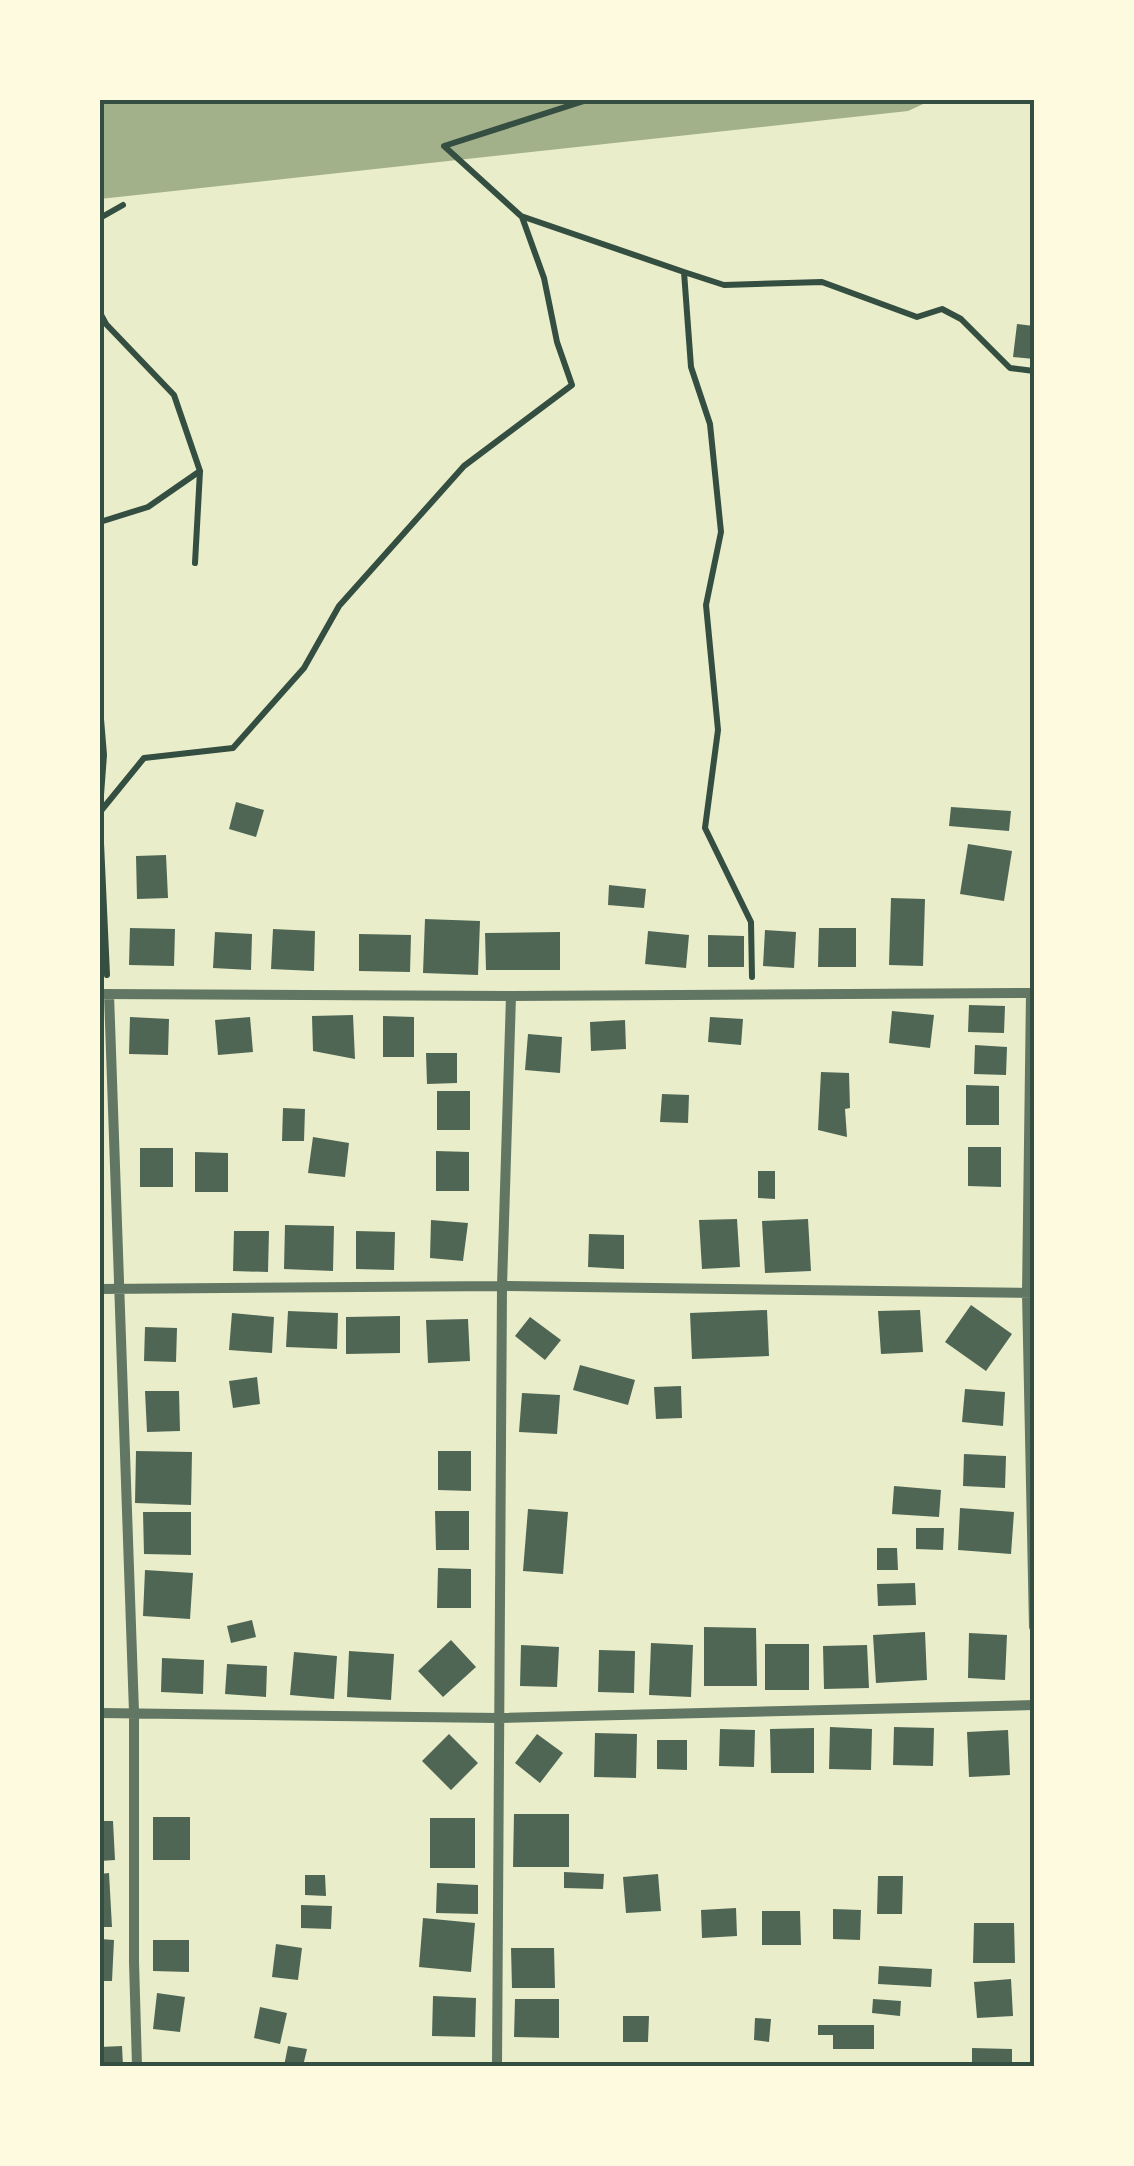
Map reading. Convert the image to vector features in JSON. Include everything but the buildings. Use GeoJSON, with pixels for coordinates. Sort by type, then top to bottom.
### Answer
{"type":"FeatureCollection","features":[{"type":"Feature","properties":{"kind":"street"},"geometry":{"type":"LineString","coordinates":[[137,2066],[134,1712],[104,994],[1032,993],[1034,1627]]}},
{"type":"Feature","properties":{"kind":"street"},"geometry":{"type":"LineString","coordinates":[[497,2066],[502,1286],[511,996]]}},
{"type":"Feature","properties":{"kind":"street"},"geometry":{"type":"LineString","coordinates":[[100,1290],[502,1286],[1030,1293]]}},
{"type":"Feature","properties":{"kind":"street"},"geometry":{"type":"LineString","coordinates":[[100,1713],[499,1718],[1034,1705]]}},
{"type":"Feature","properties":{"kind":"path"},"geometry":{"type":"LineString","coordinates":[[587,100],[444,146],[521,216],[724,285],[822,282],[917,317],[942,310],[961,319],[1010,368],[1034,371]]}},
{"type":"Feature","properties":{"kind":"path"},"geometry":{"type":"LineString","coordinates":[[100,218],[123,205]]}},
{"type":"Feature","properties":{"kind":"path"},"geometry":{"type":"LineString","coordinates":[[100,810],[144,758],[233,748],[304,668],[339,606],[464,466],[572,385],[557,342],[544,278],[521,216]]}},
{"type":"Feature","properties":{"kind":"path"},"geometry":{"type":"LineString","coordinates":[[684,272],[691,368],[710,424],[721,532],[706,605],[718,730],[704,828],[751,922],[752,994]]}},
{"type":"Feature","properties":{"kind":"path"},"geometry":{"type":"LineString","coordinates":[[100,313],[131,352],[174,395],[200,471],[195,563]]}},
{"type":"Feature","properties":{"kind":"path"},"geometry":{"type":"LineString","coordinates":[[100,522],[148,507],[200,471]]}},
{"type":"Feature","properties":{"kind":"path"},"geometry":{"type":"LineString","coordinates":[[100,706],[104,755],[100,810]]}},
{"type":"Feature","properties":{"kind":"path"},"geometry":{"type":"LineString","coordinates":[[100,821],[104,994]]}},
{"type":"Feature","properties":{"kind":"shaded area"},"geometry":{"type":"Polygon","coordinates":[[[100,100],[932,100],[908,111],[100,199],[100,100]]]}}]}
